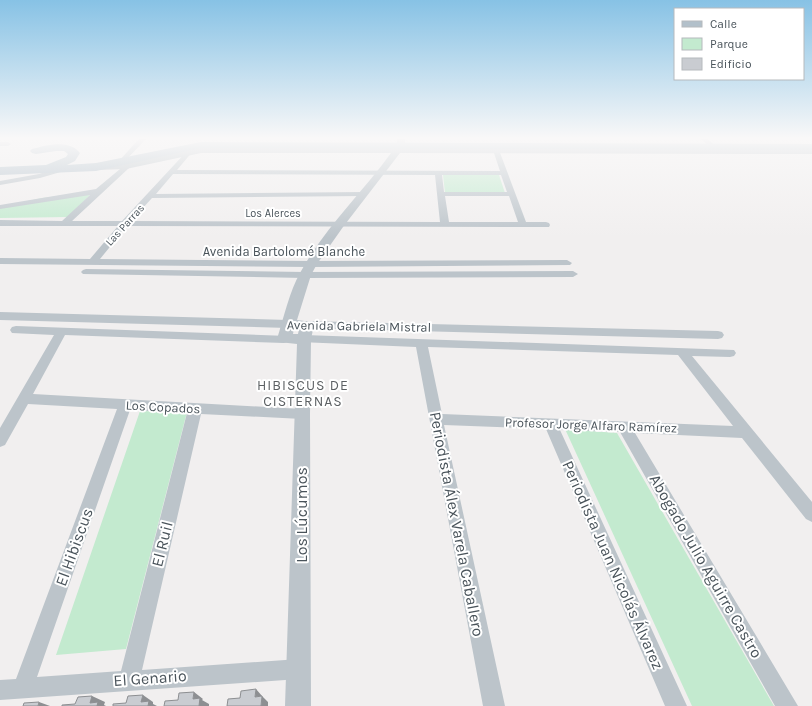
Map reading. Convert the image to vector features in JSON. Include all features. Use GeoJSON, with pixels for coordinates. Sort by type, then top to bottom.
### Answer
{"type":"FeatureCollection","features":[{"type":"Feature","properties":{"kind":"street"},"geometry":{"type":"LineString","coordinates":[[0,183],[40,176],[52,172]]}},
{"type":"Feature","properties":{"kind":"street"},"geometry":{"type":"LineString","coordinates":[[64,224],[99,191],[116,172]]}},
{"type":"Feature","properties":{"kind":"street"},"geometry":{"type":"LineString","coordinates":[[171,172],[504,173],[523,225]]}},
{"type":"Feature","properties":{"kind":"street","name":"Las Parras"},"geometry":{"type":"LineString","coordinates":[[92,263],[124,224],[151,196],[171,172]]}},
{"type":"Feature","properties":{"kind":"street","name":"Los Lúcumos"},"geometry":{"type":"LineString","coordinates":[[298,706],[300,669],[302,414],[300,329],[305,275],[311,264],[362,194],[381,173]]}},
{"type":"Feature","properties":{"kind":"street"},"geometry":{"type":"LineString","coordinates":[[438,173],[445,224]]}},
{"type":"Feature","properties":{"kind":"street"},"geometry":{"type":"LineString","coordinates":[[0,207],[99,191]]}},
{"type":"Feature","properties":{"kind":"street"},"geometry":{"type":"LineString","coordinates":[[151,196],[362,194]]}},
{"type":"Feature","properties":{"kind":"street"},"geometry":{"type":"LineString","coordinates":[[441,194],[512,194]]}},
{"type":"Feature","properties":{"kind":"street","name":"Los Alerces"},"geometry":{"type":"LineString","coordinates":[[0,223],[546,225]]}},
{"type":"Feature","properties":{"kind":"street","name":"Avenida Bartolomé Blanche"},"geometry":{"type":"LineString","coordinates":[[0,261],[311,264],[568,263]]}},
{"type":"Feature","properties":{"kind":"street","name":"Avenida Bartolomé Blanche"},"geometry":{"type":"LineString","coordinates":[[86,272],[305,275],[572,274]]}},
{"type":"Feature","properties":{"kind":"street","name":"Avenida Gabriela Mistral"},"geometry":{"type":"LineString","coordinates":[[0,316],[300,329],[718,335]]}},
{"type":"Feature","properties":{"kind":"street","name":"Los Lúcumos"},"geometry":{"type":"LineString","coordinates":[[284,339],[300,329]]}},
{"type":"Feature","properties":{"kind":"street","name":"Avenida Gabriela Mistral"},"geometry":{"type":"LineString","coordinates":[[16,330],[61,333],[284,339],[300,329],[421,343],[730,353]]}},
{"type":"Feature","properties":{"kind":"street"},"geometry":{"type":"LineString","coordinates":[[0,441],[61,333]]}},
{"type":"Feature","properties":{"kind":"street","name":"Periodista Álex Varela Caballero"},"geometry":{"type":"LineString","coordinates":[[421,343],[494,706]]}},
{"type":"Feature","properties":{"kind":"street"},"geometry":{"type":"LineString","coordinates":[[682,352],[812,514]]}},
{"type":"Feature","properties":{"kind":"street","name":"Los Copados"},"geometry":{"type":"LineString","coordinates":[[24,399],[125,406],[302,414]]}},
{"type":"Feature","properties":{"kind":"street","name":"El Hibiscus"},"geometry":{"type":"LineString","coordinates":[[23,688],[125,406]]}},
{"type":"Feature","properties":{"kind":"street","name":"El Ruil"},"geometry":{"type":"LineString","coordinates":[[128,680],[195,409]]}},
{"type":"Feature","properties":{"kind":"street","name":"Profesor Jorge Alfaro Ramírez"},"geometry":{"type":"LineString","coordinates":[[436,419],[746,432]]}},
{"type":"Feature","properties":{"kind":"street","name":"Periodista Juan Nicolás Álvarez"},"geometry":{"type":"LineString","coordinates":[[550,424],[676,706]]}},
{"type":"Feature","properties":{"kind":"street","name":"Abogado Julio Aguirre Castro"},"geometry":{"type":"LineString","coordinates":[[624,427],[787,706]]}},
{"type":"Feature","properties":{"kind":"street","name":"El Genario"},"geometry":{"type":"LineString","coordinates":[[0,690],[300,669]]}},
{"type":"Feature","properties":{"kind":"green space"},"geometry":{"type":"Polygon","coordinates":[[[443,175],[499,175],[505,193],[445,193],[443,175]]]}},
{"type":"Feature","properties":{"kind":"green space"},"geometry":{"type":"Polygon","coordinates":[[[93,192],[68,217],[0,218],[0,207],[42,198],[93,192]]]}},
{"type":"Feature","properties":{"kind":"green space"},"geometry":{"type":"Polygon","coordinates":[[[140,411],[187,412],[126,649],[56,655],[140,411]]]}},
{"type":"Feature","properties":{"kind":"green space"},"geometry":{"type":"Polygon","coordinates":[[[565,429],[617,433],[774,706],[692,706],[565,429]]]}},
{"type":"Feature","properties":{"kind":"building"},"geometry":{"type":"Polygon","coordinates":[[[256,689],[255,697],[262,696],[261,706],[227,706],[228,699],[240,698],[241,691],[256,689]]]}},
{"type":"Feature","properties":{"kind":"building"},"geometry":{"type":"Polygon","coordinates":[[[194,692],[193,699],[200,698],[199,706],[164,706],[165,701],[178,700],[179,693],[194,692]]]}},
{"type":"Feature","properties":{"kind":"building"},"geometry":{"type":"Polygon","coordinates":[[[143,695],[141,702],[149,701],[148,706],[113,706],[113,704],[126,703],[128,696],[143,695]]]}},
{"type":"Feature","properties":{"kind":"building"},"geometry":{"type":"Polygon","coordinates":[[[92,696],[90,703],[98,702],[97,706],[62,706],[75,704],[78,697],[92,696]]]}},
{"type":"Feature","properties":{"kind":"building"},"geometry":{"type":"Polygon","coordinates":[[[39,702],[38,706],[23,706],[24,703],[39,702]]]}},
{"type":"Feature","properties":{"kind":"district","name":"HIBISCUS DE CISTERNAS"},"geometry":{"type":"Point","coordinates":[303,394]}}]}
